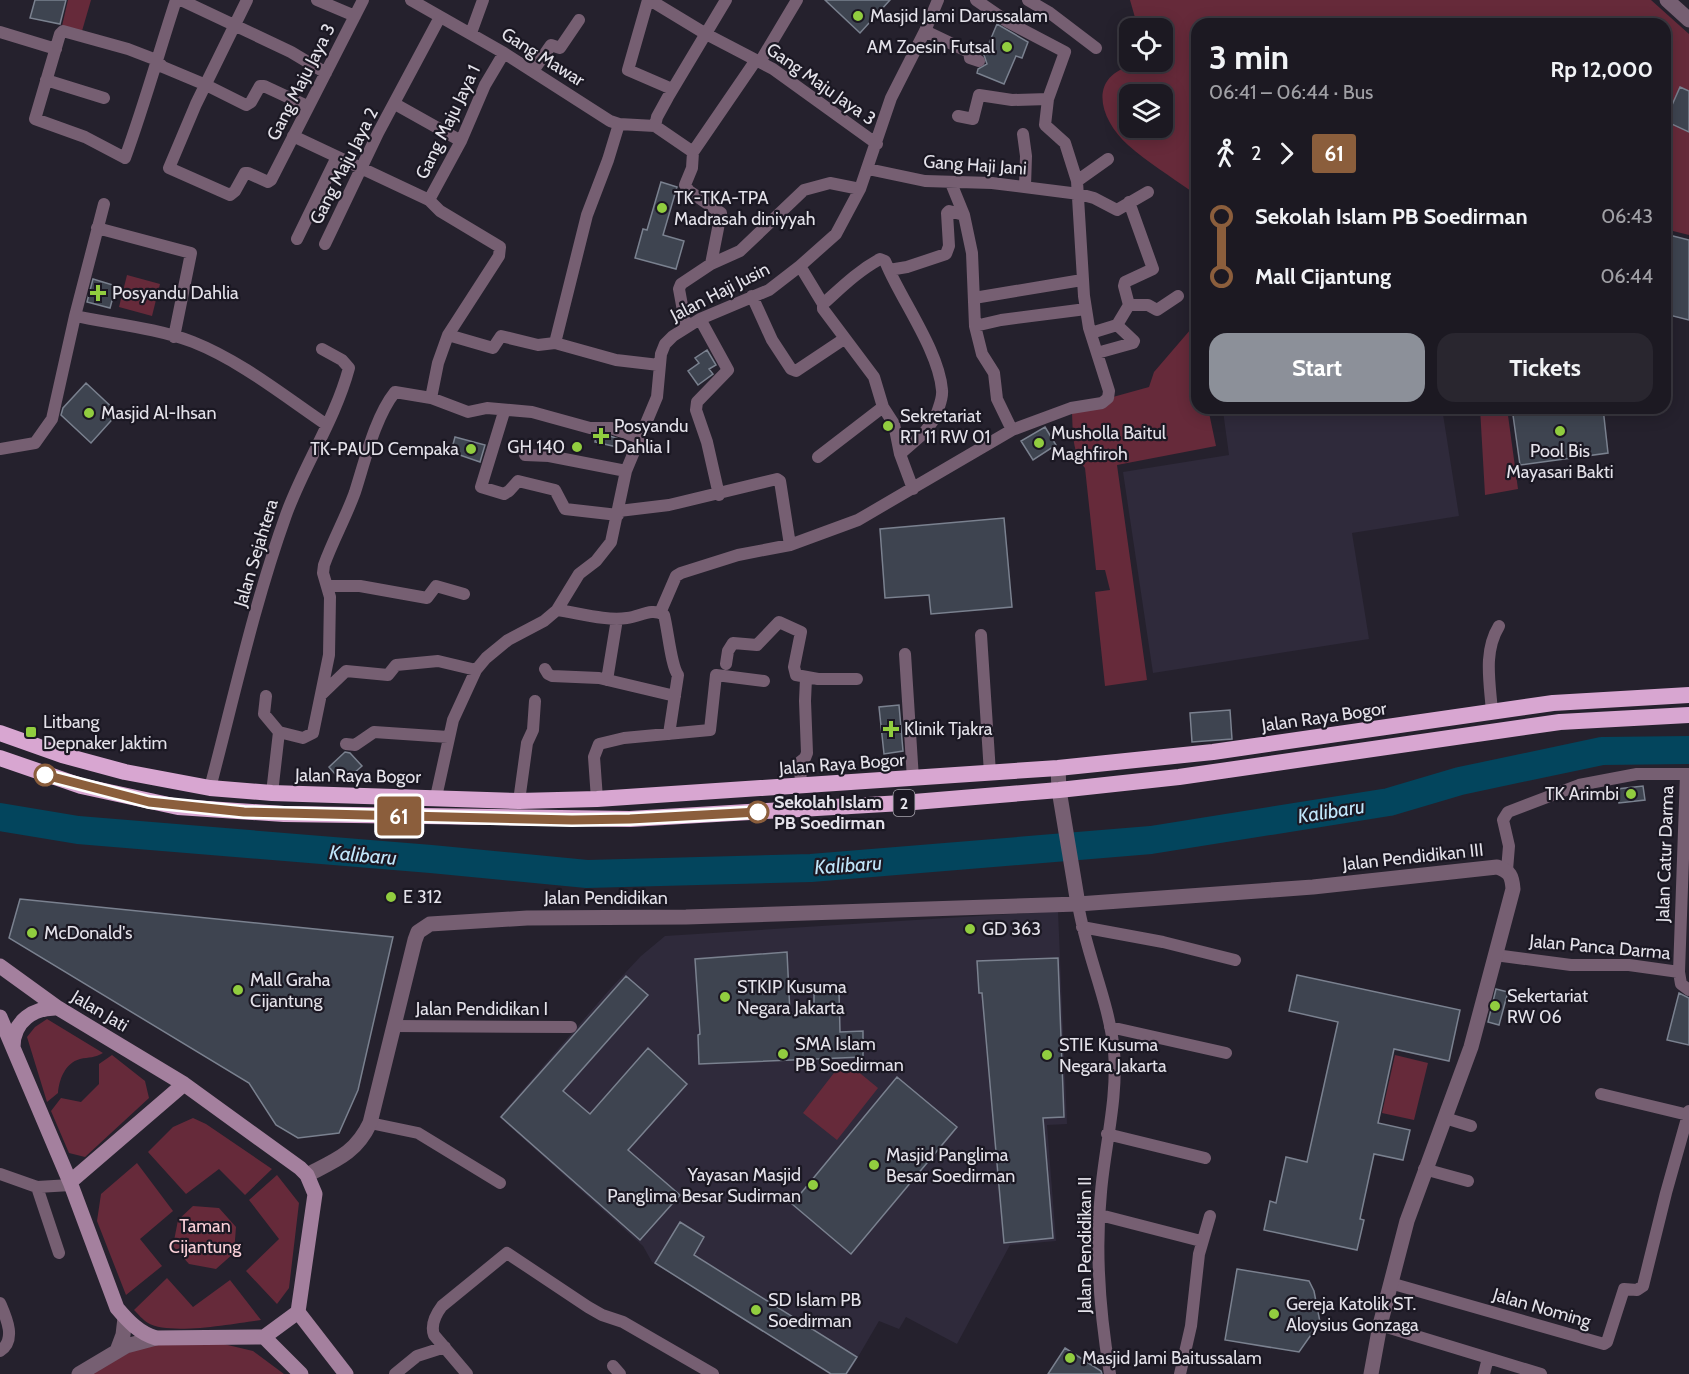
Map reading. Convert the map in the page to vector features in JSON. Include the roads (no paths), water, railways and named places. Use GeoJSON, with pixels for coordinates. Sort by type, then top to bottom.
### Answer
{"type":"FeatureCollection","features":[{"type":"Feature","properties":{"kind":"highway","name":"Jalan Raya Bogor"},"geometry":{"type":"LineString","coordinates":[[0,733],[62,755],[125,772],[210,788],[272,793],[519,801],[597,799],[1058,768],[1213,752],[1553,703],[1689,695]]}},
{"type":"Feature","properties":{"kind":"highway","name":"2"},"geometry":{"type":"LineString","coordinates":[[0,758],[8,765],[73,784],[178,807],[284,814],[630,819],[902,803],[1059,790],[1179,777],[1560,722],[1689,715]]}},
{"type":"Feature","properties":{"kind":"main road","name":"Jalan Jati"},"geometry":{"type":"LineString","coordinates":[[0,966],[58,1008],[184,1084],[307,1175]]}},
{"type":"Feature","properties":{"kind":"main road"},"geometry":{"type":"LineString","coordinates":[[13,1047],[16,1027],[23,1020],[40,1009],[58,1008]]}},
{"type":"Feature","properties":{"kind":"main road"},"geometry":{"type":"LineString","coordinates":[[0,1017],[71,1184],[117,1308],[125,1318],[146,1334],[156,1338],[264,1337],[298,1312],[315,1194],[307,1175]]}},
{"type":"Feature","properties":{"kind":"main road"},"geometry":{"type":"LineString","coordinates":[[71,1184],[184,1084]]}},
{"type":"Feature","properties":{"kind":"main road"},"geometry":{"type":"LineString","coordinates":[[298,1312],[346,1374]]}},
{"type":"Feature","properties":{"kind":"main road"},"geometry":{"type":"LineString","coordinates":[[264,1337],[301,1374]]}},
{"type":"Feature","properties":{"kind":"street"},"geometry":{"type":"LineString","coordinates":[[176,0],[156,60],[142,110],[125,158],[85,137],[35,119],[63,30],[128,49],[156,60],[163,67],[246,105],[251,102],[260,86],[264,86],[307,106]]}},
{"type":"Feature","properties":{"kind":"street"},"geometry":{"type":"LineString","coordinates":[[181,0],[291,51],[326,73]]}},
{"type":"Feature","properties":{"kind":"street"},"geometry":{"type":"LineString","coordinates":[[206,85],[247,0]]}},
{"type":"Feature","properties":{"kind":"street"},"geometry":{"type":"LineString","coordinates":[[317,0],[355,16]]}},
{"type":"Feature","properties":{"kind":"street","name":"Gang Maju Jaya 3"},"geometry":{"type":"LineString","coordinates":[[206,85],[169,168],[230,195],[245,174],[248,173],[264,181],[271,180],[363,0]]}},
{"type":"Feature","properties":{"kind":"street"},"geometry":{"type":"LineString","coordinates":[[471,33],[483,0]]}},
{"type":"Feature","properties":{"kind":"street"},"geometry":{"type":"LineString","coordinates":[[649,0],[628,70],[672,89]]}},
{"type":"Feature","properties":{"kind":"street","name":"Gang Maju Jaya 3"},"geometry":{"type":"LineString","coordinates":[[649,0],[706,34],[773,69],[876,144]]}},
{"type":"Feature","properties":{"kind":"street"},"geometry":{"type":"LineString","coordinates":[[693,152],[655,126],[657,117],[672,89],[726,0]]}},
{"type":"Feature","properties":{"kind":"street"},"geometry":{"type":"LineString","coordinates":[[711,264],[722,213],[689,191],[685,184],[692,168],[693,152],[758,61],[797,0]]}},
{"type":"Feature","properties":{"kind":"street","name":"Jalan Haji Jusin"},"geometry":{"type":"LineString","coordinates":[[436,797],[448,737],[458,706],[476,670],[486,657],[508,640],[544,621],[557,610],[579,574],[605,552],[611,542],[626,471],[657,397],[659,366],[665,344],[700,319],[769,290],[836,234],[860,189],[891,98],[938,0]]}},
{"type":"Feature","properties":{"kind":"street"},"geometry":{"type":"LineString","coordinates":[[660,613],[676,576],[681,573],[738,555],[790,545],[858,520],[1012,430],[1071,408],[1098,405],[1106,401],[1109,391],[1086,309],[1077,181],[1065,143],[1045,125],[1048,99],[1065,52],[1008,22],[976,0]]}},
{"type":"Feature","properties":{"kind":"street"},"geometry":{"type":"LineString","coordinates":[[1028,0],[1050,13],[1096,48]]}},
{"type":"Feature","properties":{"kind":"street"},"geometry":{"type":"LineString","coordinates":[[1667,0],[1689,20]]}},
{"type":"Feature","properties":{"kind":"street","name":"Gang Mawar"},"geometry":{"type":"LineString","coordinates":[[414,1],[504,53],[610,121],[619,124],[655,126]]}},
{"type":"Feature","properties":{"kind":"street","name":"Gang Maju Jaya 2"},"geometry":{"type":"LineString","coordinates":[[325,244],[378,133],[441,17]]}},
{"type":"Feature","properties":{"kind":"street"},"geometry":{"type":"LineString","coordinates":[[533,71],[551,45],[560,48],[579,20]]}},
{"type":"Feature","properties":{"kind":"street"},"geometry":{"type":"LineString","coordinates":[[925,31],[969,52],[970,58],[979,61]]}},
{"type":"Feature","properties":{"kind":"street"},"geometry":{"type":"LineString","coordinates":[[0,32],[22,41],[56,49]]}},
{"type":"Feature","properties":{"kind":"street","name":"Gang Maju Jaya 1"},"geometry":{"type":"LineString","coordinates":[[448,335],[494,265],[501,247],[440,211],[429,200],[461,141],[485,85],[504,53]]}},
{"type":"Feature","properties":{"kind":"street"},"geometry":{"type":"LineString","coordinates":[[46,80],[104,98]]}},
{"type":"Feature","properties":{"kind":"street"},"geometry":{"type":"LineString","coordinates":[[958,116],[974,119],[979,96],[1012,100],[1048,99]]}},
{"type":"Feature","properties":{"kind":"street","name":"Gang Maju Jaya 2"},"geometry":{"type":"LineString","coordinates":[[395,104],[461,141]]}},
{"type":"Feature","properties":{"kind":"street"},"geometry":{"type":"LineString","coordinates":[[555,342],[587,215],[619,124]]}},
{"type":"Feature","properties":{"kind":"street"},"geometry":{"type":"LineString","coordinates":[[1023,134],[1026,156],[1025,186]]}},
{"type":"Feature","properties":{"kind":"street"},"geometry":{"type":"LineString","coordinates":[[293,136],[429,200]]}},
{"type":"Feature","properties":{"kind":"street"},"geometry":{"type":"LineString","coordinates":[[297,239],[338,157]]}},
{"type":"Feature","properties":{"kind":"street"},"geometry":{"type":"LineString","coordinates":[[1077,181],[1108,159]]}},
{"type":"Feature","properties":{"kind":"street","name":"Gang Haji Jani"},"geometry":{"type":"LineString","coordinates":[[868,169],[914,179],[951,183],[993,183],[1079,194],[1094,198],[1117,210],[1129,202]]}},
{"type":"Feature","properties":{"kind":"street"},"geometry":{"type":"LineString","coordinates":[[686,327],[679,289],[681,284],[711,264],[740,251],[804,190],[830,183],[860,189]]}},
{"type":"Feature","properties":{"kind":"street"},"geometry":{"type":"LineString","coordinates":[[951,183],[964,215],[972,253],[975,326],[982,354],[994,373],[997,399],[1012,430]]}},
{"type":"Feature","properties":{"kind":"street"},"geometry":{"type":"LineString","coordinates":[[1091,333],[1117,325],[1129,305],[1125,282],[1154,268],[1129,202],[1148,192]]}},
{"type":"Feature","properties":{"kind":"street"},"geometry":{"type":"LineString","coordinates":[[0,449],[35,442],[52,419],[75,316],[104,204]]}},
{"type":"Feature","properties":{"kind":"street"},"geometry":{"type":"LineString","coordinates":[[889,270],[907,267],[946,254],[949,246],[946,213],[949,211],[964,215]]}},
{"type":"Feature","properties":{"kind":"street"},"geometry":{"type":"LineString","coordinates":[[97,228],[191,253],[174,338]]}},
{"type":"Feature","properties":{"kind":"street"},"geometry":{"type":"LineString","coordinates":[[823,304],[851,281],[859,271],[880,259],[885,261],[922,337],[932,350],[942,391],[936,415],[924,433],[900,453]]}},
{"type":"Feature","properties":{"kind":"street"},"geometry":{"type":"LineString","coordinates":[[800,266],[823,304],[823,309],[843,339],[874,376],[886,411],[894,424],[900,453],[913,489]]}},
{"type":"Feature","properties":{"kind":"street"},"geometry":{"type":"LineString","coordinates":[[974,298],[1083,280]]}},
{"type":"Feature","properties":{"kind":"street"},"geometry":{"type":"LineString","coordinates":[[752,296],[772,340],[791,369],[796,371],[843,339]]}},
{"type":"Feature","properties":{"kind":"street"},"geometry":{"type":"LineString","coordinates":[[1129,305],[1148,305],[1157,310],[1179,296]]}},
{"type":"Feature","properties":{"kind":"street"},"geometry":{"type":"LineString","coordinates":[[975,326],[1001,320],[1086,309]]}},
{"type":"Feature","properties":{"kind":"street"},"geometry":{"type":"LineString","coordinates":[[75,316],[194,343],[222,356],[327,426]]}},
{"type":"Feature","properties":{"kind":"street"},"geometry":{"type":"LineString","coordinates":[[700,319],[728,370],[696,406],[719,495]]}},
{"type":"Feature","properties":{"kind":"street"},"geometry":{"type":"LineString","coordinates":[[1097,353],[1134,343],[1117,325]]}},
{"type":"Feature","properties":{"kind":"street"},"geometry":{"type":"LineString","coordinates":[[431,398],[438,363],[448,335],[493,348],[501,336],[538,345],[555,342],[616,360],[659,366]]}},
{"type":"Feature","properties":{"kind":"street","name":"Jalan Sejahtera"},"geometry":{"type":"LineString","coordinates":[[210,788],[256,613],[285,517],[327,426],[349,368],[342,360],[322,349]]}},
{"type":"Feature","properties":{"kind":"street"},"geometry":{"type":"LineString","coordinates":[[266,696],[264,714],[279,732],[303,738],[313,733],[329,655],[330,597],[323,573],[324,565],[355,492],[370,443],[386,404],[395,392],[431,398],[468,412],[487,408],[504,412],[532,412],[590,428],[611,428],[640,438]]}},
{"type":"Feature","properties":{"kind":"street"},"geometry":{"type":"LineString","coordinates":[[818,457],[886,411]]}},
{"type":"Feature","properties":{"kind":"street"},"geometry":{"type":"LineString","coordinates":[[504,412],[482,484],[483,488],[507,493],[516,482],[521,481],[555,490],[565,509],[618,513],[719,495],[774,478],[780,481],[790,545]]}},
{"type":"Feature","properties":{"kind":"street"},"geometry":{"type":"LineString","coordinates":[[525,455],[549,456],[626,471]]}},
{"type":"Feature","properties":{"kind":"street"},"geometry":{"type":"LineString","coordinates":[[327,586],[360,586],[427,598],[436,586],[464,594]]}},
{"type":"Feature","properties":{"kind":"street"},"geometry":{"type":"LineString","coordinates":[[557,610],[617,619],[648,612],[664,615],[674,670],[678,674],[669,734]]}},
{"type":"Feature","properties":{"kind":"street"},"geometry":{"type":"LineString","coordinates":[[607,680],[617,619]]}},
{"type":"Feature","properties":{"kind":"street"},"geometry":{"type":"LineString","coordinates":[[726,664],[728,651],[734,643],[758,645],[779,622],[800,631],[794,672],[806,678],[857,679]]}},
{"type":"Feature","properties":{"kind":"street"},"geometry":{"type":"LineString","coordinates":[[1492,712],[1489,654],[1491,639],[1499,626]]}},
{"type":"Feature","properties":{"kind":"street"},"geometry":{"type":"LineString","coordinates":[[981,635],[990,773]]}},
{"type":"Feature","properties":{"kind":"street"},"geometry":{"type":"LineString","coordinates":[[905,654],[913,779]]}},
{"type":"Feature","properties":{"kind":"street"},"geometry":{"type":"LineString","coordinates":[[321,695],[346,671],[388,675],[396,665],[438,661],[476,670]]}},
{"type":"Feature","properties":{"kind":"street"},"geometry":{"type":"LineString","coordinates":[[545,669],[545,672],[552,676],[607,680],[675,696]]}},
{"type":"Feature","properties":{"kind":"street"},"geometry":{"type":"LineString","coordinates":[[597,799],[594,757],[599,744],[624,738],[710,730],[716,675],[764,681]]}},
{"type":"Feature","properties":{"kind":"street"},"geometry":{"type":"LineString","coordinates":[[801,786],[800,762],[807,753],[806,678]]}},
{"type":"Feature","properties":{"kind":"street"},"geometry":{"type":"LineString","coordinates":[[519,801],[535,701]]}},
{"type":"Feature","properties":{"kind":"street"},"geometry":{"type":"LineString","coordinates":[[272,793],[279,732]]}},
{"type":"Feature","properties":{"kind":"street"},"geometry":{"type":"LineString","coordinates":[[346,744],[355,745],[374,732],[448,737]]}},
{"type":"Feature","properties":{"kind":"street"},"geometry":{"type":"LineString","coordinates":[[1058,768],[1059,790],[1078,904]]}},
{"type":"Feature","properties":{"kind":"street"},"geometry":{"type":"LineString","coordinates":[[1507,870],[1509,846],[1503,820],[1508,812],[1580,785],[1637,774],[1688,774]]}},
{"type":"Feature","properties":{"kind":"street","name":"Jalan Catur Darma"},"geometry":{"type":"LineString","coordinates":[[1679,972],[1688,774]]}},
{"type":"Feature","properties":{"kind":"street","name":"Jalan Pendidikan III"},"geometry":{"type":"LineString","coordinates":[[1078,904],[1313,887],[1497,867],[1507,870],[1512,877],[1513,889],[1471,1047],[1424,1169],[1390,1283],[1371,1374]]}},
{"type":"Feature","properties":{"kind":"street","name":"Jalan Pendidikan II"},"geometry":{"type":"LineString","coordinates":[[1078,904],[1082,927],[1110,1026],[1114,1051],[1114,1089],[1107,1134],[1100,1215],[1103,1326],[1110,1374]]}},
{"type":"Feature","properties":{"kind":"street","name":"Jalan Pendidikan"},"geometry":{"type":"LineString","coordinates":[[307,1175],[353,1150],[363,1139],[370,1123],[415,940],[418,932],[430,924],[527,918],[686,918],[1078,904]]}},
{"type":"Feature","properties":{"kind":"street"},"geometry":{"type":"LineString","coordinates":[[1082,927],[1163,942],[1235,960]]}},
{"type":"Feature","properties":{"kind":"street","name":"Jalan Panca Darma"},"geometry":{"type":"LineString","coordinates":[[1495,955],[1571,965],[1629,965],[1679,972],[1681,984],[1689,990]]}},
{"type":"Feature","properties":{"kind":"street","name":"Jalan Pendidikan I"},"geometry":{"type":"LineString","coordinates":[[394,1026],[571,1027]]}},
{"type":"Feature","properties":{"kind":"street"},"geometry":{"type":"LineString","coordinates":[[1110,1026],[1226,1053]]}},
{"type":"Feature","properties":{"kind":"street"},"geometry":{"type":"LineString","coordinates":[[1601,1094],[1689,1113]]}},
{"type":"Feature","properties":{"kind":"street","name":"Jalan Noming"},"geometry":{"type":"LineString","coordinates":[[1390,1283],[1604,1344],[1607,1342],[1624,1289],[1637,1290],[1643,1286],[1689,1113]]}},
{"type":"Feature","properties":{"kind":"street"},"geometry":{"type":"LineString","coordinates":[[1445,1118],[1471,1126]]}},
{"type":"Feature","properties":{"kind":"street"},"geometry":{"type":"LineString","coordinates":[[370,1123],[418,1134],[500,1183]]}},
{"type":"Feature","properties":{"kind":"street"},"geometry":{"type":"LineString","coordinates":[[1107,1134],[1205,1158]]}},
{"type":"Feature","properties":{"kind":"street"},"geometry":{"type":"LineString","coordinates":[[1424,1169],[1468,1181]]}},
{"type":"Feature","properties":{"kind":"street"},"geometry":{"type":"LineString","coordinates":[[0,1174],[37,1187],[71,1184]]}},
{"type":"Feature","properties":{"kind":"street"},"geometry":{"type":"LineString","coordinates":[[37,1187],[58,1253]]}},
{"type":"Feature","properties":{"kind":"street"},"geometry":{"type":"LineString","coordinates":[[1100,1215],[1201,1241]]}},
{"type":"Feature","properties":{"kind":"street"},"geometry":{"type":"LineString","coordinates":[[1180,1374],[1191,1326],[1201,1241],[1210,1216]]}},
{"type":"Feature","properties":{"kind":"street"},"geometry":{"type":"LineString","coordinates":[[467,1374],[432,1329],[436,1316],[442,1306],[498,1258],[507,1253],[603,1316],[623,1322],[713,1374]]}},
{"type":"Feature","properties":{"kind":"street"},"geometry":{"type":"LineString","coordinates":[[0,1303],[8,1322],[9,1338],[3,1349]]}},
{"type":"Feature","properties":{"kind":"street"},"geometry":{"type":"LineString","coordinates":[[117,1351],[123,1335],[125,1318]]}},
{"type":"Feature","properties":{"kind":"street"},"geometry":{"type":"LineString","coordinates":[[1380,1325],[1541,1374]]}},
{"type":"Feature","properties":{"kind":"street"},"geometry":{"type":"LineString","coordinates":[[80,1374],[135,1341],[156,1338]]}},
{"type":"Feature","properties":{"kind":"street"},"geometry":{"type":"LineString","coordinates":[[395,1374],[417,1356],[445,1347]]}},
{"type":"Feature","properties":{"kind":"street"},"geometry":{"type":"LineString","coordinates":[[1484,1374],[1488,1358]]}},
{"type":"Feature","properties":{"kind":"waterway","name":"Kalibaru"},"geometry":{"type":"LineString","coordinates":[[0,817],[78,830],[587,874],[811,868],[1151,840],[1389,802],[1460,781],[1602,751],[1689,750]]}},
{"type":"Feature","properties":{"kind":"place","name":"Masjid Jami Darussalam"},"geometry":{"type":"Point","coordinates":[858,16]}},
{"type":"Feature","properties":{"kind":"place","name":"AM Zoesin Futsal"},"geometry":{"type":"Point","coordinates":[1007,47]}},
{"type":"Feature","properties":{"kind":"place","name":"TK-TKA-TPA Madrasah diniyyah"},"geometry":{"type":"Point","coordinates":[662,208]}},
{"type":"Feature","properties":{"kind":"place","name":"Posyandu Dahlia"},"geometry":{"type":"Point","coordinates":[98,293]}},
{"type":"Feature","properties":{"kind":"place","name":"Masjid Al-Ihsan"},"geometry":{"type":"Point","coordinates":[89,413]}},
{"type":"Feature","properties":{"kind":"place","name":"Sekretariat RT 11 RW 01"},"geometry":{"type":"Point","coordinates":[888,426]}},
{"type":"Feature","properties":{"kind":"place","name":"Pool Bis Mayasari Bakti"},"geometry":{"type":"Point","coordinates":[1560,431]}},
{"type":"Feature","properties":{"kind":"place","name":"Posyandu Dahlia I"},"geometry":{"type":"Point","coordinates":[601,436]}},
{"type":"Feature","properties":{"kind":"place","name":"Musholla Baitul Maghfiroh"},"geometry":{"type":"Point","coordinates":[1039,443]}},
{"type":"Feature","properties":{"kind":"place","name":"GH 140"},"geometry":{"type":"Point","coordinates":[577,447]}},
{"type":"Feature","properties":{"kind":"place","name":"TK-PAUD Cempaka"},"geometry":{"type":"Point","coordinates":[471,449]}},
{"type":"Feature","properties":{"kind":"place","name":"Klinik Tjakra"},"geometry":{"type":"Point","coordinates":[891,729]}},
{"type":"Feature","properties":{"kind":"place","name":"Litbang Depnaker Jaktim"},"geometry":{"type":"Point","coordinates":[31,732]}},
{"type":"Feature","properties":{"kind":"place","name":"TK Arimbi"},"geometry":{"type":"Point","coordinates":[1631,794]}},
{"type":"Feature","properties":{"kind":"place","name":"Sekolah Islam PB Soedirman"},"geometry":{"type":"Point","coordinates":[758,812]}},
{"type":"Feature","properties":{"kind":"place","name":"E 312"},"geometry":{"type":"Point","coordinates":[391,897]}},
{"type":"Feature","properties":{"kind":"place","name":"GD 363"},"geometry":{"type":"Point","coordinates":[970,929]}},
{"type":"Feature","properties":{"kind":"place","name":"McDonald's"},"geometry":{"type":"Point","coordinates":[32,933]}},
{"type":"Feature","properties":{"kind":"place","name":"Mall Graha Cijantung"},"geometry":{"type":"Point","coordinates":[238,990]}},
{"type":"Feature","properties":{"kind":"place","name":"STKIP Kusuma Negara Jakarta"},"geometry":{"type":"Point","coordinates":[725,997]}},
{"type":"Feature","properties":{"kind":"place","name":"Sekertariat RW 06"},"geometry":{"type":"Point","coordinates":[1495,1006]}},
{"type":"Feature","properties":{"kind":"place","name":"SMA Islam PB Soedirman"},"geometry":{"type":"Point","coordinates":[783,1054]}},
{"type":"Feature","properties":{"kind":"place","name":"STIE Kusuma Negara Jakarta"},"geometry":{"type":"Point","coordinates":[1047,1055]}},
{"type":"Feature","properties":{"kind":"place","name":"Masjid Panglima Besar Soedirman"},"geometry":{"type":"Point","coordinates":[874,1165]}},
{"type":"Feature","properties":{"kind":"place","name":"Yayasan Masjid Panglima Besar Sudirman"},"geometry":{"type":"Point","coordinates":[813,1185]}},
{"type":"Feature","properties":{"kind":"place","name":"SD Islam PB Soedirman"},"geometry":{"type":"Point","coordinates":[756,1310]}},
{"type":"Feature","properties":{"kind":"place","name":"Gereja Katolik ST. Aloysius Gonzaga"},"geometry":{"type":"Point","coordinates":[1274,1314]}},
{"type":"Feature","properties":{"kind":"place","name":"Masjid Jami Baitussalam"},"geometry":{"type":"Point","coordinates":[1070,1358]}},
{"type":"Feature","properties":{"kind":"park label","name":"Taman Cijantung"},"geometry":{"type":"Point","coordinates":[205,1236]}}]}
